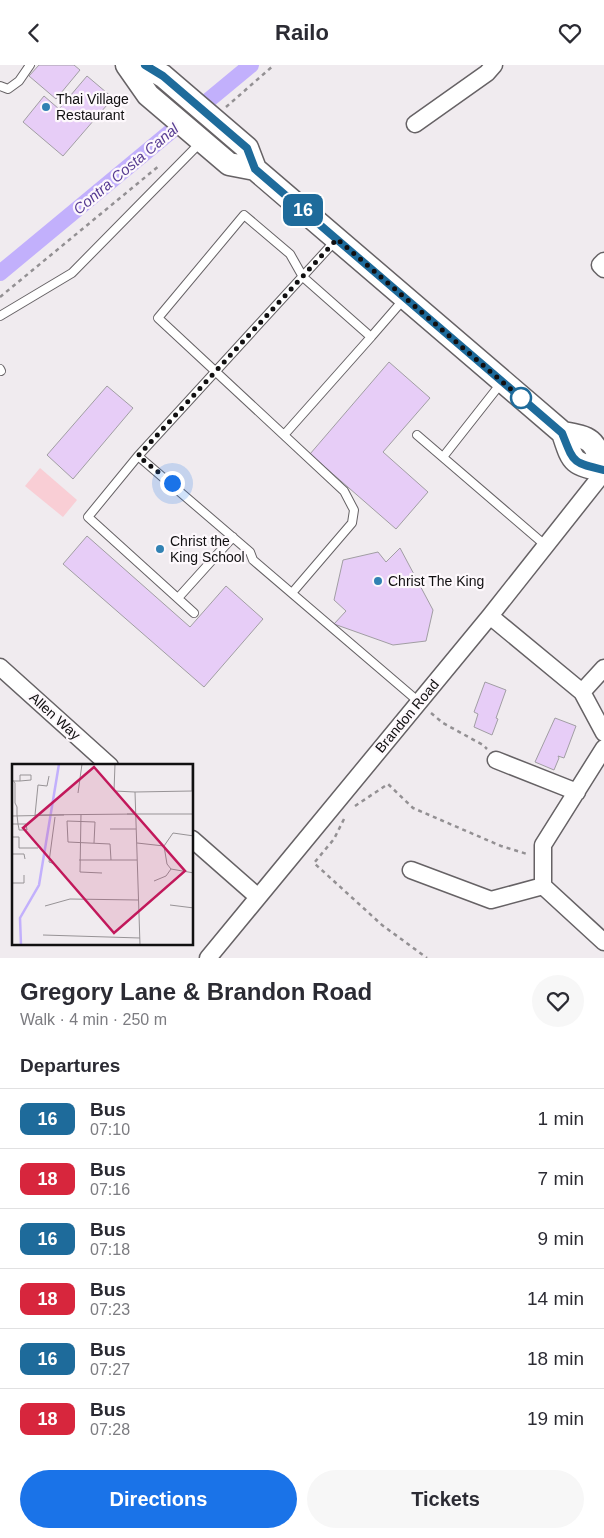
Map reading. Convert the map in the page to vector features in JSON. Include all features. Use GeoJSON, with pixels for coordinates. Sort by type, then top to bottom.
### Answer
{"type":"FeatureCollection","features":[{"type":"Feature","properties":{"kind":"main road"},"geometry":{"type":"LineString","coordinates":[[127,65],[148,95],[229,164],[255,169]]}},
{"type":"Feature","properties":{"kind":"main road"},"geometry":{"type":"LineString","coordinates":[[145,65],[163,76],[247,148],[255,169],[562,433],[571,456],[576,461],[582,465],[604,470]]}},
{"type":"Feature","properties":{"kind":"street"},"geometry":{"type":"LineString","coordinates":[[415,124],[487,73],[494,65]]}},
{"type":"Feature","properties":{"kind":"street"},"geometry":{"type":"LineString","coordinates":[[604,261],[600,265],[604,269]]}},
{"type":"Feature","properties":{"kind":"street","name":"Brandon Road"},"geometry":{"type":"LineString","coordinates":[[208,958],[490,616],[604,470]]}},
{"type":"Feature","properties":{"kind":"street"},"geometry":{"type":"LineString","coordinates":[[490,616],[582,691],[604,733]]}},
{"type":"Feature","properties":{"kind":"street","name":"Allen Way"},"geometry":{"type":"LineString","coordinates":[[0,667],[109,764]]}},
{"type":"Feature","properties":{"kind":"street"},"geometry":{"type":"LineString","coordinates":[[582,691],[604,668]]}},
{"type":"Feature","properties":{"kind":"street"},"geometry":{"type":"LineString","coordinates":[[604,748],[543,845],[543,886],[604,942]]}},
{"type":"Feature","properties":{"kind":"street"},"geometry":{"type":"LineString","coordinates":[[496,760],[577,792]]}},
{"type":"Feature","properties":{"kind":"street"},"geometry":{"type":"LineString","coordinates":[[194,841],[258,897]]}},
{"type":"Feature","properties":{"kind":"street"},"geometry":{"type":"LineString","coordinates":[[410,870],[491,901],[543,886]]}},
{"type":"Feature","properties":{"kind":"lane"},"geometry":{"type":"LineString","coordinates":[[0,86],[8,89],[19,81],[30,65]]}},
{"type":"Feature","properties":{"kind":"lane"},"geometry":{"type":"LineString","coordinates":[[0,316],[72,273],[197,136]]}},
{"type":"Feature","properties":{"kind":"lane"},"geometry":{"type":"LineString","coordinates":[[292,593],[352,523],[354,510],[344,491],[158,318],[244,215],[290,254],[303,277],[370,337]]}},
{"type":"Feature","properties":{"kind":"lane"},"geometry":{"type":"LineString","coordinates":[[194,613],[88,517],[138,456],[337,239]]}},
{"type":"Feature","properties":{"kind":"lane"},"geometry":{"type":"LineString","coordinates":[[284,435],[406,297]]}},
{"type":"Feature","properties":{"kind":"lane"},"geometry":{"type":"LineString","coordinates":[[443,457],[502,381]]}},
{"type":"Feature","properties":{"kind":"lane"},"geometry":{"type":"LineString","coordinates":[[417,435],[545,545]]}},
{"type":"Feature","properties":{"kind":"lane"},"geometry":{"type":"LineString","coordinates":[[138,456],[250,552],[253,560],[419,702]]}},
{"type":"Feature","properties":{"kind":"lane"},"geometry":{"type":"LineString","coordinates":[[178,598],[233,537]]}},
{"type":"Feature","properties":{"kind":"path"},"geometry":{"type":"LineString","coordinates":[[211,117],[274,65]]}},
{"type":"Feature","properties":{"kind":"path"},"geometry":{"type":"LineString","coordinates":[[0,297],[164,162]]}},
{"type":"Feature","properties":{"kind":"path"},"geometry":{"type":"LineString","coordinates":[[419,702],[443,723],[483,745],[496,760]]}},
{"type":"Feature","properties":{"kind":"path"},"geometry":{"type":"LineString","coordinates":[[349,811],[388,784],[413,808],[501,846],[543,858]]}},
{"type":"Feature","properties":{"kind":"path"},"geometry":{"type":"LineString","coordinates":[[345,818],[334,839],[314,863],[382,925],[428,958]]}},
{"type":"Feature","properties":{"kind":"shaded area"},"geometry":{"type":"Polygon","coordinates":[[[40,468],[77,500],[63,517],[25,486],[40,468]]]}},
{"type":"Feature","properties":{"kind":"building"},"geometry":{"type":"Polygon","coordinates":[[[39,65],[74,65],[80,70],[56,99],[29,76],[39,65]]]}},
{"type":"Feature","properties":{"kind":"building"},"geometry":{"type":"Polygon","coordinates":[[[87,76],[113,98],[63,156],[23,122],[44,96],[59,109],[87,76]]]}},
{"type":"Feature","properties":{"kind":"building"},"geometry":{"type":"Polygon","coordinates":[[[389,362],[430,398],[383,452],[428,492],[396,529],[310,454],[389,362]]]}},
{"type":"Feature","properties":{"kind":"building"},"geometry":{"type":"Polygon","coordinates":[[[107,386],[133,408],[73,479],[47,455],[107,386]]]}},
{"type":"Feature","properties":{"kind":"building"},"geometry":{"type":"Polygon","coordinates":[[[87,536],[190,627],[226,586],[263,619],[204,687],[63,564],[87,536]]]}},
{"type":"Feature","properties":{"kind":"building","name":"Christ The King"},"geometry":{"type":"Polygon","coordinates":[[[400,548],[433,610],[426,641],[393,645],[334,624],[346,611],[334,600],[343,560],[378,552],[386,562],[400,548]]]}},
{"type":"Feature","properties":{"kind":"building"},"geometry":{"type":"Polygon","coordinates":[[[485,682],[506,690],[492,735],[474,727],[478,714],[474,712],[485,682]]]}},
{"type":"Feature","properties":{"kind":"building"},"geometry":{"type":"Polygon","coordinates":[[[555,718],[576,726],[564,758],[558,756],[559,758],[554,770],[535,762],[555,718]]]}},
{"type":"Feature","properties":{"kind":"waterway","name":"Contra Costa Canal"},"geometry":{"type":"LineString","coordinates":[[0,273],[251,65]]}},
{"type":"Feature","properties":{"kind":"bus line","name":"16"},"geometry":{"type":"LineString","coordinates":[[145,65],[163,76],[247,148],[255,169],[562,433],[571,456],[576,461],[582,465],[604,470]]}},
{"type":"Feature","properties":{"kind":"place","name":"Thai Village Restaurant"},"geometry":{"type":"Point","coordinates":[46,107]}},
{"type":"Feature","properties":{"kind":"place","name":"Christ the King School"},"geometry":{"type":"Point","coordinates":[160,549]}},
{"type":"Feature","properties":{"kind":"place","name":"Christ The King"},"geometry":{"type":"Point","coordinates":[378,581]}},
{"type":"Feature","properties":{"kind":"route"},"geometry":{"type":"LineString","coordinates":[[172,483],[138,456],[337,239],[521,398]]}}]}
